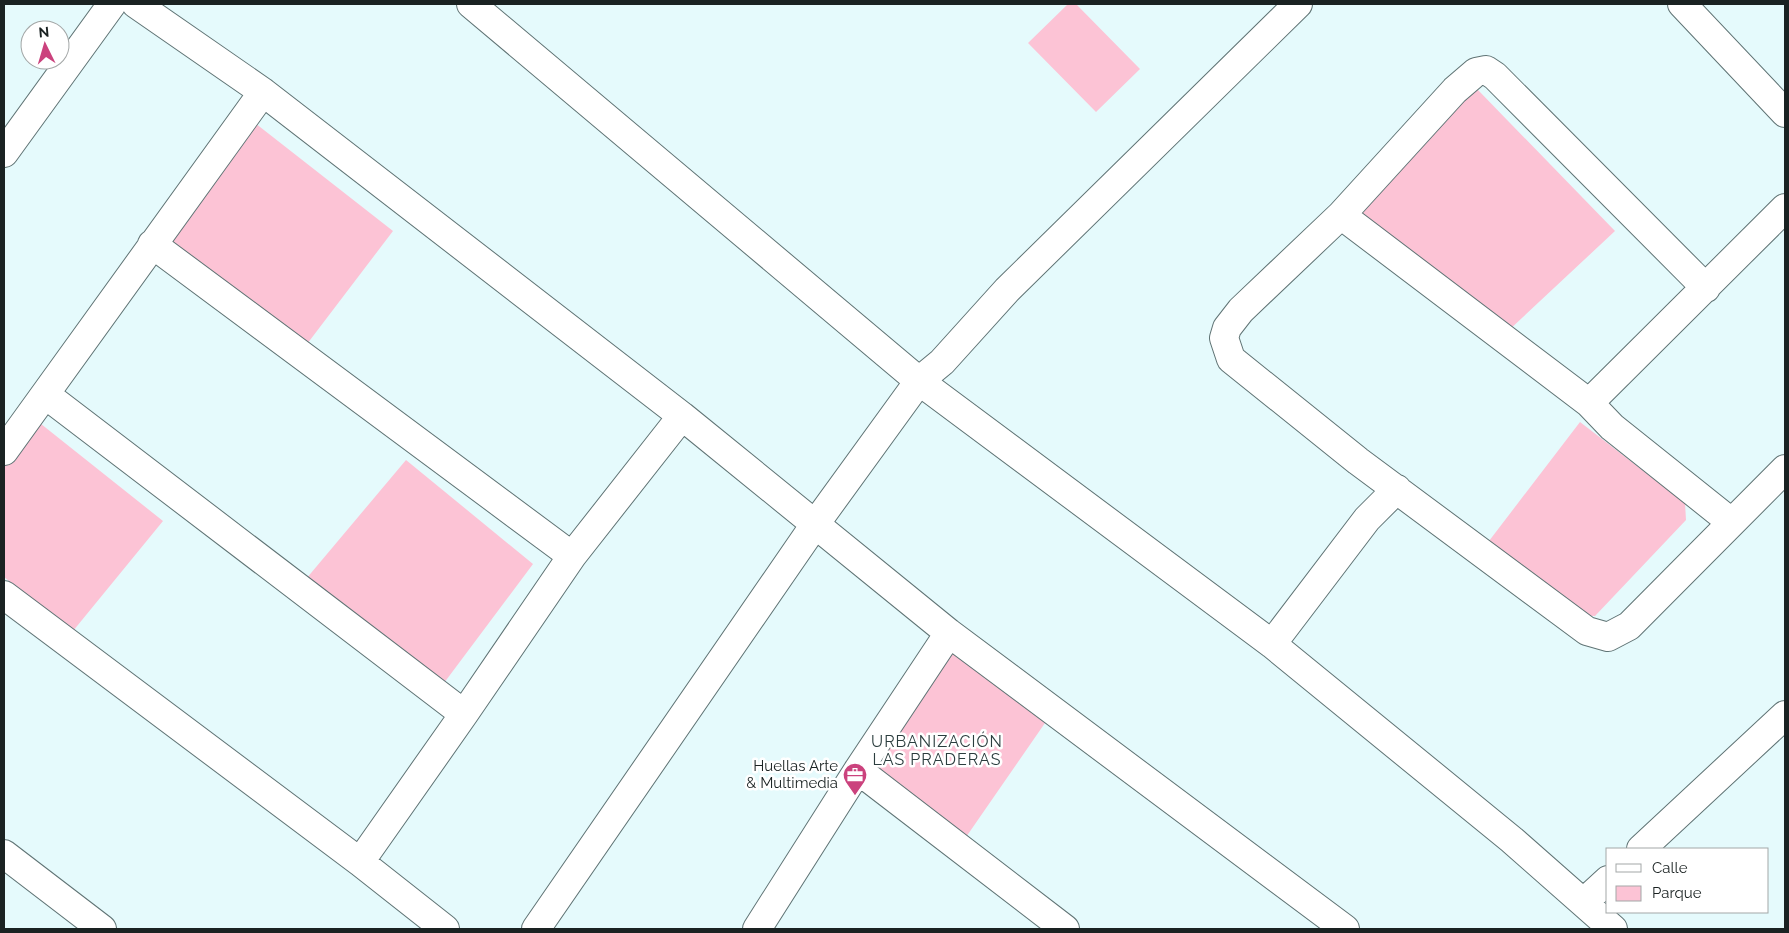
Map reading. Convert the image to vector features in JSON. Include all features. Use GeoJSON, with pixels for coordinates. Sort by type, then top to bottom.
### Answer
{"type":"FeatureCollection","features":[{"type":"Feature","properties":{"kind":"street"},"geometry":{"type":"LineString","coordinates":[[4,153],[112,4]]}},
{"type":"Feature","properties":{"kind":"street"},"geometry":{"type":"LineString","coordinates":[[136,4],[263,92],[682,416],[949,633],[1345,929]]}},
{"type":"Feature","properties":{"kind":"street"},"geometry":{"type":"LineString","coordinates":[[471,4],[919,381],[1272,644],[1584,902],[1613,929]]}},
{"type":"Feature","properties":{"kind":"street"},"geometry":{"type":"LineString","coordinates":[[536,929],[816,524],[919,381],[942,362],[1007,290],[1298,4]]}},
{"type":"Feature","properties":{"kind":"street"},"geometry":{"type":"LineString","coordinates":[[1682,4],[1785,113]]}},
{"type":"Feature","properties":{"kind":"street"},"geometry":{"type":"LineString","coordinates":[[1706,288],[1495,76],[1486,70],[1476,72],[1455,90],[1341,215],[1241,310],[1227,328],[1224,338],[1231,359],[1358,461],[1587,631],[1608,637],[1629,626],[1785,470]]}},
{"type":"Feature","properties":{"kind":"street"},"geometry":{"type":"LineString","coordinates":[[4,451],[263,92]]}},
{"type":"Feature","properties":{"kind":"street"},"geometry":{"type":"LineString","coordinates":[[1589,403],[1785,208]]}},
{"type":"Feature","properties":{"kind":"street"},"geometry":{"type":"LineString","coordinates":[[1341,215],[1589,403],[1612,427],[1731,522]]}},
{"type":"Feature","properties":{"kind":"street"},"geometry":{"type":"LineString","coordinates":[[152,244],[572,556]]}},
{"type":"Feature","properties":{"kind":"street"},"geometry":{"type":"LineString","coordinates":[[46,395],[464,714]]}},
{"type":"Feature","properties":{"kind":"street"},"geometry":{"type":"LineString","coordinates":[[360,862],[572,556],[682,416]]}},
{"type":"Feature","properties":{"kind":"street"},"geometry":{"type":"LineString","coordinates":[[1272,644],[1367,519],[1397,489]]}},
{"type":"Feature","properties":{"kind":"street"},"geometry":{"type":"LineString","coordinates":[[4,595],[360,862],[445,929]]}},
{"type":"Feature","properties":{"kind":"street"},"geometry":{"type":"LineString","coordinates":[[765,926],[858,770],[949,633]]}},
{"type":"Feature","properties":{"kind":"street"},"geometry":{"type":"LineString","coordinates":[[1641,848],[1785,715]]}},
{"type":"Feature","properties":{"kind":"street"},"geometry":{"type":"LineString","coordinates":[[858,770],[1065,929]]}},
{"type":"Feature","properties":{"kind":"street"},"geometry":{"type":"LineString","coordinates":[[4,854],[102,929]]}},
{"type":"Feature","properties":{"kind":"street"},"geometry":{"type":"LineString","coordinates":[[1584,902],[1606,882]]}},
{"type":"Feature","properties":{"kind":"green space"},"geometry":{"type":"Polygon","coordinates":[[[1068,4],[1076,4],[1140,69],[1096,112],[1028,43],[1068,4]]]}},
{"type":"Feature","properties":{"kind":"green space"},"geometry":{"type":"Polygon","coordinates":[[[1469,90],[1478,90],[1615,231],[1508,331],[1357,217],[1469,90]]]}},
{"type":"Feature","properties":{"kind":"green space"},"geometry":{"type":"Polygon","coordinates":[[[251,120],[393,231],[304,348],[166,237],[251,120]]]}},
{"type":"Feature","properties":{"kind":"green space"},"geometry":{"type":"Polygon","coordinates":[[[31,416],[163,521],[73,631],[4,577],[4,453],[31,416]]]}},
{"type":"Feature","properties":{"kind":"green space"},"geometry":{"type":"Polygon","coordinates":[[[1580,422],[1685,503],[1686,520],[1595,616],[1573,615],[1489,541],[1580,422]]]}},
{"type":"Feature","properties":{"kind":"green space"},"geometry":{"type":"Polygon","coordinates":[[[406,460],[533,564],[444,683],[306,579],[406,460]]]}},
{"type":"Feature","properties":{"kind":"green space"},"geometry":{"type":"Polygon","coordinates":[[[954,653],[1045,723],[964,840],[874,771],[874,760],[945,654],[954,653]]]}},
{"type":"Feature","properties":{"kind":"place","name":"Huellas Arte & Multimedia"},"geometry":{"type":"Point","coordinates":[855,796]}},
{"type":"Feature","properties":{"kind":"district","name":"URBANIZACIÓN LAS PRADERAS"},"geometry":{"type":"Point","coordinates":[937,750]}}]}
